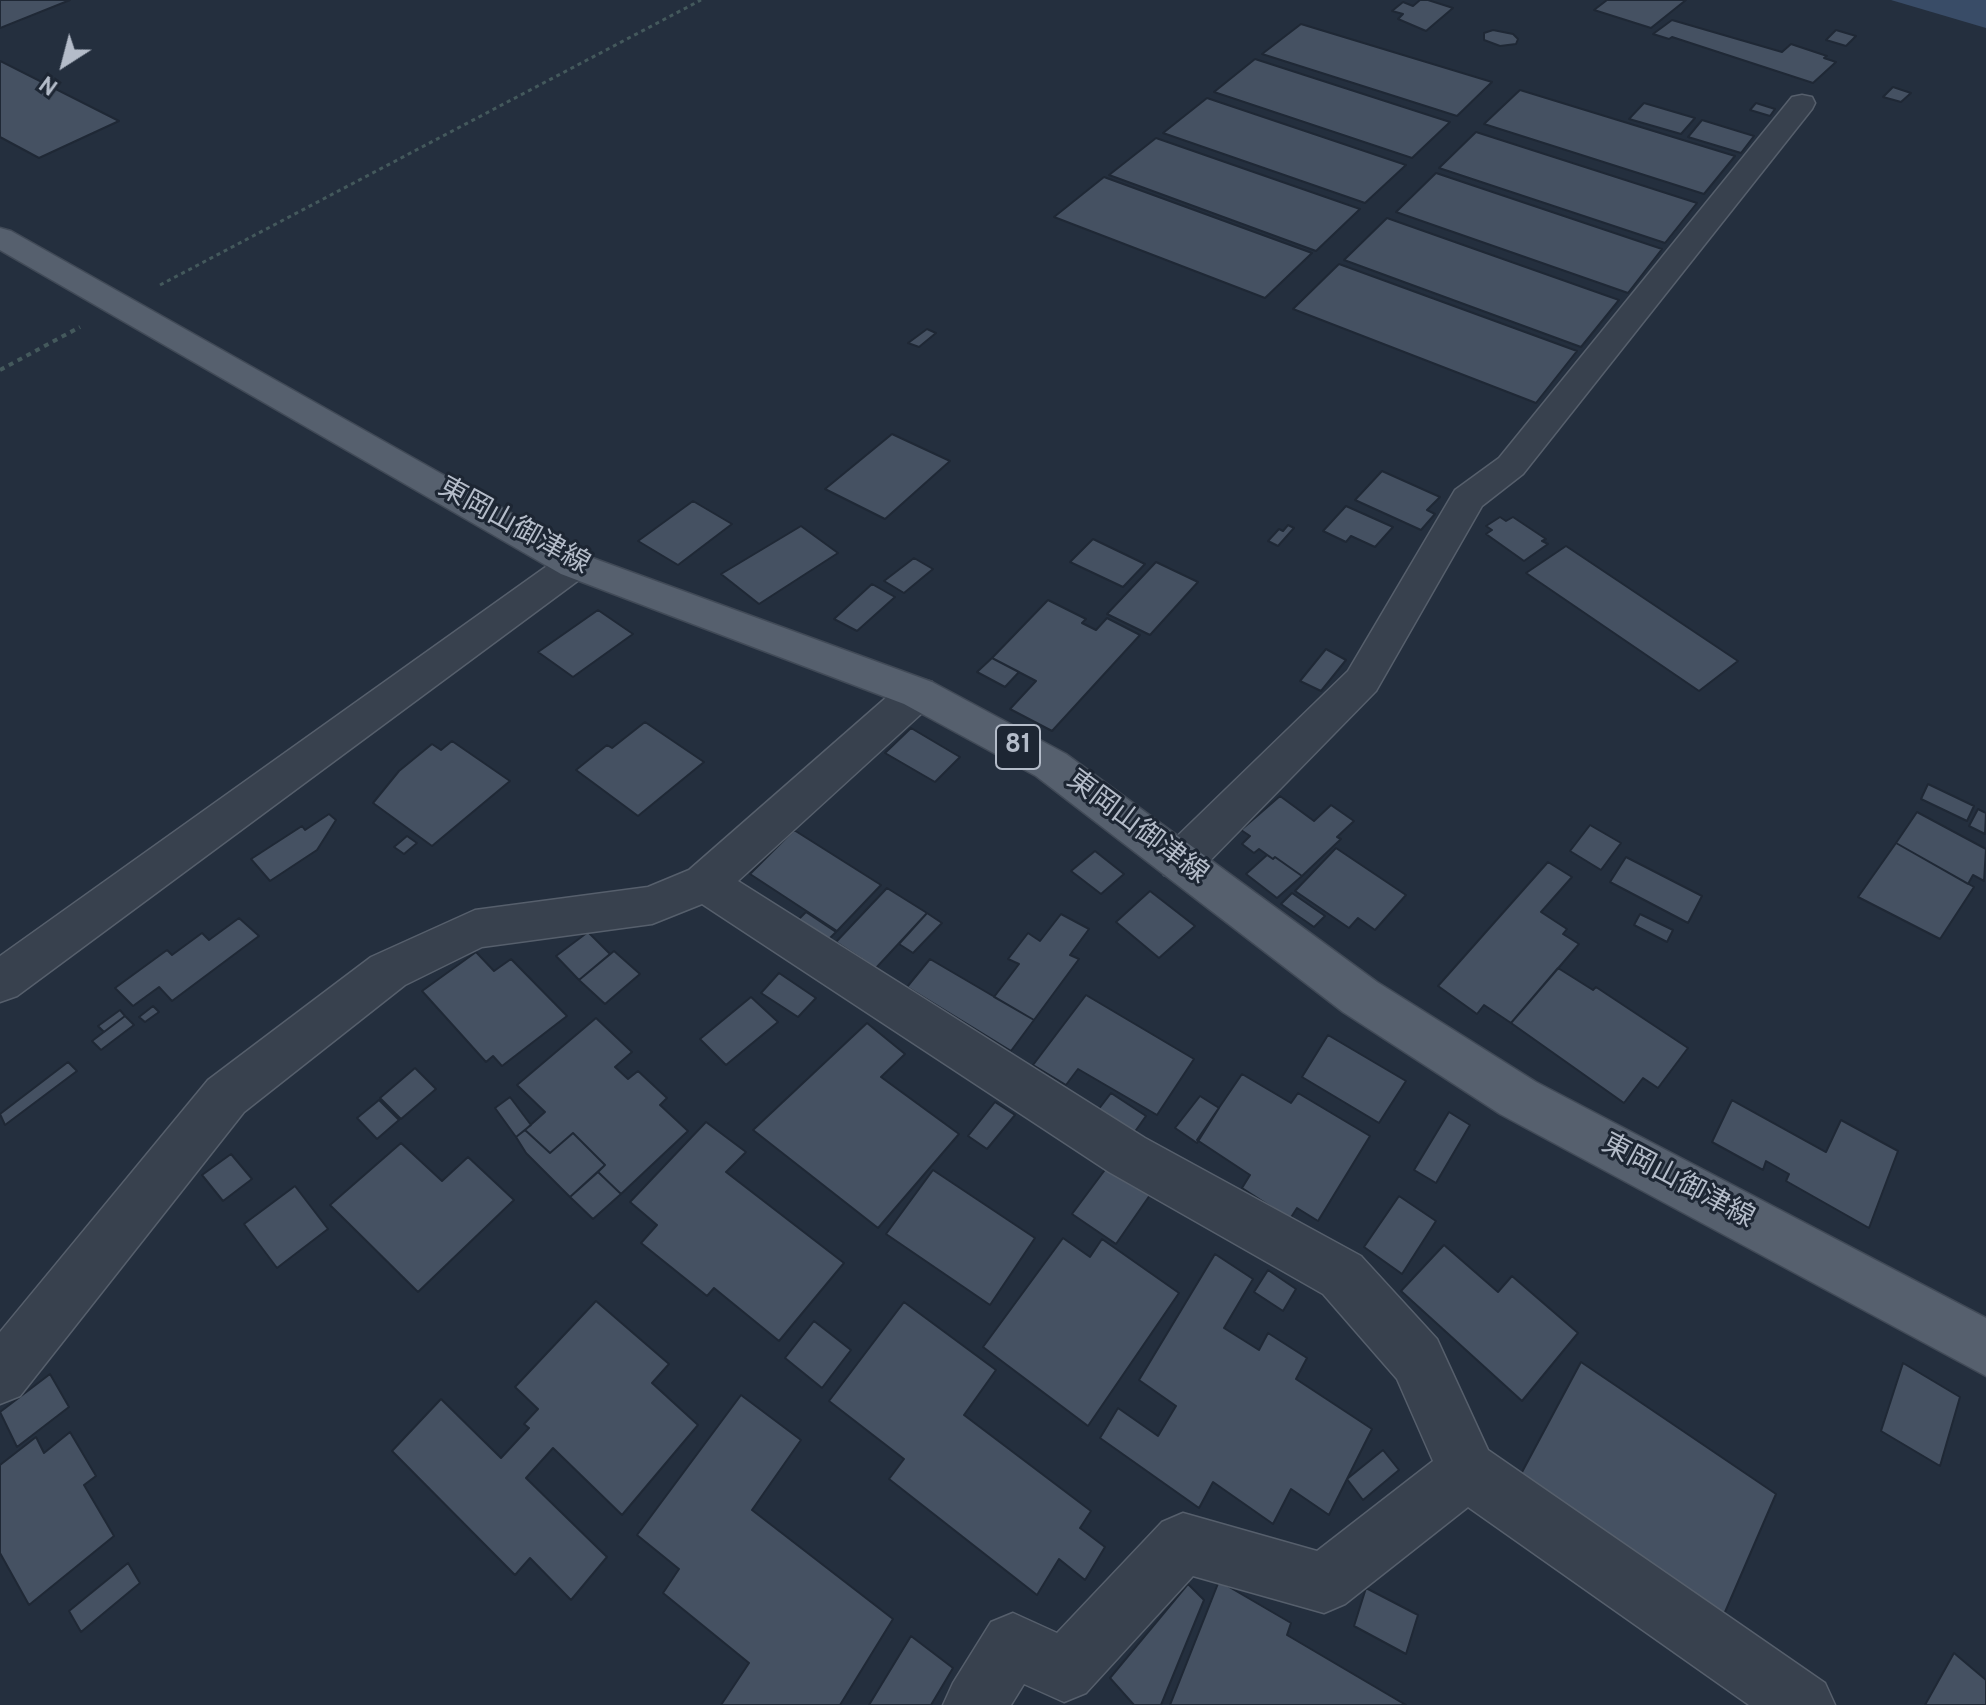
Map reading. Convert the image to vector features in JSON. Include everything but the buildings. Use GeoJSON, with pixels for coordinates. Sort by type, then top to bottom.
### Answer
{"type":"FeatureCollection","features":[{"type":"Feature","properties":{"kind":"main road","name":"東岡山御津線"},"geometry":{"type":"LineString","coordinates":[[0,237],[574,565],[918,693],[1051,765],[1360,997],[1518,1098],[1986,1348]]}},
{"type":"Feature","properties":{"kind":"street"},"geometry":{"type":"LineString","coordinates":[[1180,862],[1362,681],[1468,498],[1511,466],[1802,103]]}},
{"type":"Feature","properties":{"kind":"street"},"geometry":{"type":"LineString","coordinates":[[0,982],[574,565]]}},
{"type":"Feature","properties":{"kind":"street"},"geometry":{"type":"LineString","coordinates":[[0,1376],[226,1096],[388,971],[475,929],[652,905],[705,883],[918,693]]}},
{"type":"Feature","properties":{"kind":"street"},"geometry":{"type":"LineString","coordinates":[[705,883],[1127,1155],[1342,1275],[1417,1359],[1467,1471],[1803,1705]]}},
{"type":"Feature","properties":{"kind":"street"},"geometry":{"type":"LineString","coordinates":[[975,1705],[1013,1644],[1064,1671],[1183,1543],[1324,1583],[1467,1471]]}},
{"type":"Feature","properties":{"kind":"path"},"geometry":{"type":"LineString","coordinates":[[0,370],[701,0]]}},
{"type":"Feature","properties":{"kind":"water"},"geometry":{"type":"Polygon","coordinates":[[[1891,0],[1986,0],[1986,28],[1891,0]]]}}]}
